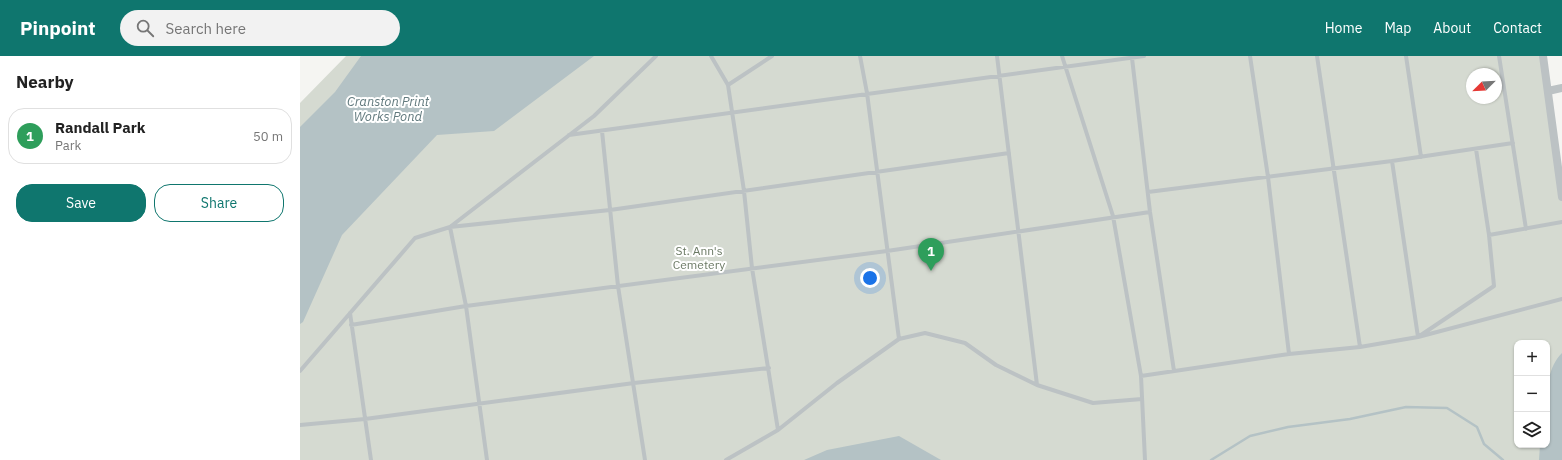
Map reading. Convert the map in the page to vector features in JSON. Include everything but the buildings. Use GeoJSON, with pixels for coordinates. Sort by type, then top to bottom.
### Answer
{"type":"FeatureCollection","features":[{"type":"Feature","properties":{"kind":"street"},"geometry":{"type":"LineString","coordinates":[[1543,56],[1562,197]]}},
{"type":"Feature","properties":{"kind":"street"},"geometry":{"type":"LineString","coordinates":[[1548,90],[1562,88]]}},
{"type":"Feature","properties":{"kind":"lane"},"geometry":{"type":"LineString","coordinates":[[450,227],[594,116],[656,56]]}},
{"type":"Feature","properties":{"kind":"lane"},"geometry":{"type":"LineString","coordinates":[[711,56],[728,85],[733,112],[744,191],[752,268],[778,430]]}},
{"type":"Feature","properties":{"kind":"lane"},"geometry":{"type":"LineString","coordinates":[[728,85],[772,56]]}},
{"type":"Feature","properties":{"kind":"lane"},"geometry":{"type":"LineString","coordinates":[[860,56],[867,93],[899,339]]}},
{"type":"Feature","properties":{"kind":"lane"},"geometry":{"type":"LineString","coordinates":[[997,56],[1038,385]]}},
{"type":"Feature","properties":{"kind":"lane"},"geometry":{"type":"LineString","coordinates":[[1062,56],[1113,216],[1141,376],[1145,460]]}},
{"type":"Feature","properties":{"kind":"lane"},"geometry":{"type":"LineString","coordinates":[[569,136],[867,93],[1144,56]]}},
{"type":"Feature","properties":{"kind":"lane"},"geometry":{"type":"LineString","coordinates":[[1250,56],[1268,177],[1289,354]]}},
{"type":"Feature","properties":{"kind":"lane"},"geometry":{"type":"LineString","coordinates":[[1317,56],[1360,347]]}},
{"type":"Feature","properties":{"kind":"lane"},"geometry":{"type":"LineString","coordinates":[[1406,56],[1421,157]]}},
{"type":"Feature","properties":{"kind":"lane"},"geometry":{"type":"LineString","coordinates":[[1500,56],[1526,229]]}},
{"type":"Feature","properties":{"kind":"lane"},"geometry":{"type":"LineString","coordinates":[[1132,58],[1150,212],[1174,371]]}},
{"type":"Feature","properties":{"kind":"lane"},"geometry":{"type":"LineString","coordinates":[[602,131],[618,286],[645,460]]}},
{"type":"Feature","properties":{"kind":"lane"},"geometry":{"type":"LineString","coordinates":[[1148,192],[1334,169],[1513,143]]}},
{"type":"Feature","properties":{"kind":"lane"},"geometry":{"type":"LineString","coordinates":[[1418,337],[1494,286],[1489,235],[1476,149]]}},
{"type":"Feature","properties":{"kind":"lane"},"geometry":{"type":"LineString","coordinates":[[300,371],[415,238],[450,227],[610,210],[1009,153]]}},
{"type":"Feature","properties":{"kind":"lane"},"geometry":{"type":"LineString","coordinates":[[1392,161],[1418,337]]}},
{"type":"Feature","properties":{"kind":"lane"},"geometry":{"type":"LineString","coordinates":[[351,325],[466,306],[887,251],[1018,232],[1113,216],[1150,212]]}},
{"type":"Feature","properties":{"kind":"lane"},"geometry":{"type":"LineString","coordinates":[[1489,235],[1562,222]]}},
{"type":"Feature","properties":{"kind":"lane"},"geometry":{"type":"LineString","coordinates":[[450,227],[466,306],[487,460]]}},
{"type":"Feature","properties":{"kind":"lane"},"geometry":{"type":"LineString","coordinates":[[1141,376],[1289,354],[1360,347],[1418,337],[1562,299]]}},
{"type":"Feature","properties":{"kind":"lane"},"geometry":{"type":"LineString","coordinates":[[350,313],[371,460]]}},
{"type":"Feature","properties":{"kind":"lane"},"geometry":{"type":"LineString","coordinates":[[726,460],[778,430],[837,383],[899,339],[924,333],[965,343],[996,365],[1038,385],[1093,403],[1142,399]]}},
{"type":"Feature","properties":{"kind":"lane"},"geometry":{"type":"LineString","coordinates":[[300,425],[365,419],[634,383],[769,368]]}},
{"type":"Feature","properties":{"kind":"green space","name":"St. Ann's Cemetery"},"geometry":{"type":"Polygon","coordinates":[[[346,56],[1542,56],[1562,199],[1562,460],[300,460],[300,103],[346,56]]]}},
{"type":"Feature","properties":{"kind":"water","name":"Cranston Print Works Pond"},"geometry":{"type":"Polygon","coordinates":[[[361,56],[594,56],[494,131],[437,135],[342,235],[303,322],[300,324],[300,127],[335,92],[361,56]]]}},
{"type":"Feature","properties":{"kind":"water"},"geometry":{"type":"Polygon","coordinates":[[[1562,353],[1562,460],[1539,460],[1540,448],[1550,448],[1550,376],[1555,362],[1562,353]]]}},
{"type":"Feature","properties":{"kind":"water"},"geometry":{"type":"Polygon","coordinates":[[[899,436],[941,460],[804,460],[827,450],[899,436]]]}},
{"type":"Feature","properties":{"kind":"waterway"},"geometry":{"type":"LineString","coordinates":[[1211,460],[1250,436],[1288,427],[1350,419],[1406,407],[1447,408],[1477,427],[1484,444],[1503,460]]}},
{"type":"Feature","properties":{"kind":"place","name":"Randall Park"},"geometry":{"type":"Point","coordinates":[931,271]}}]}
